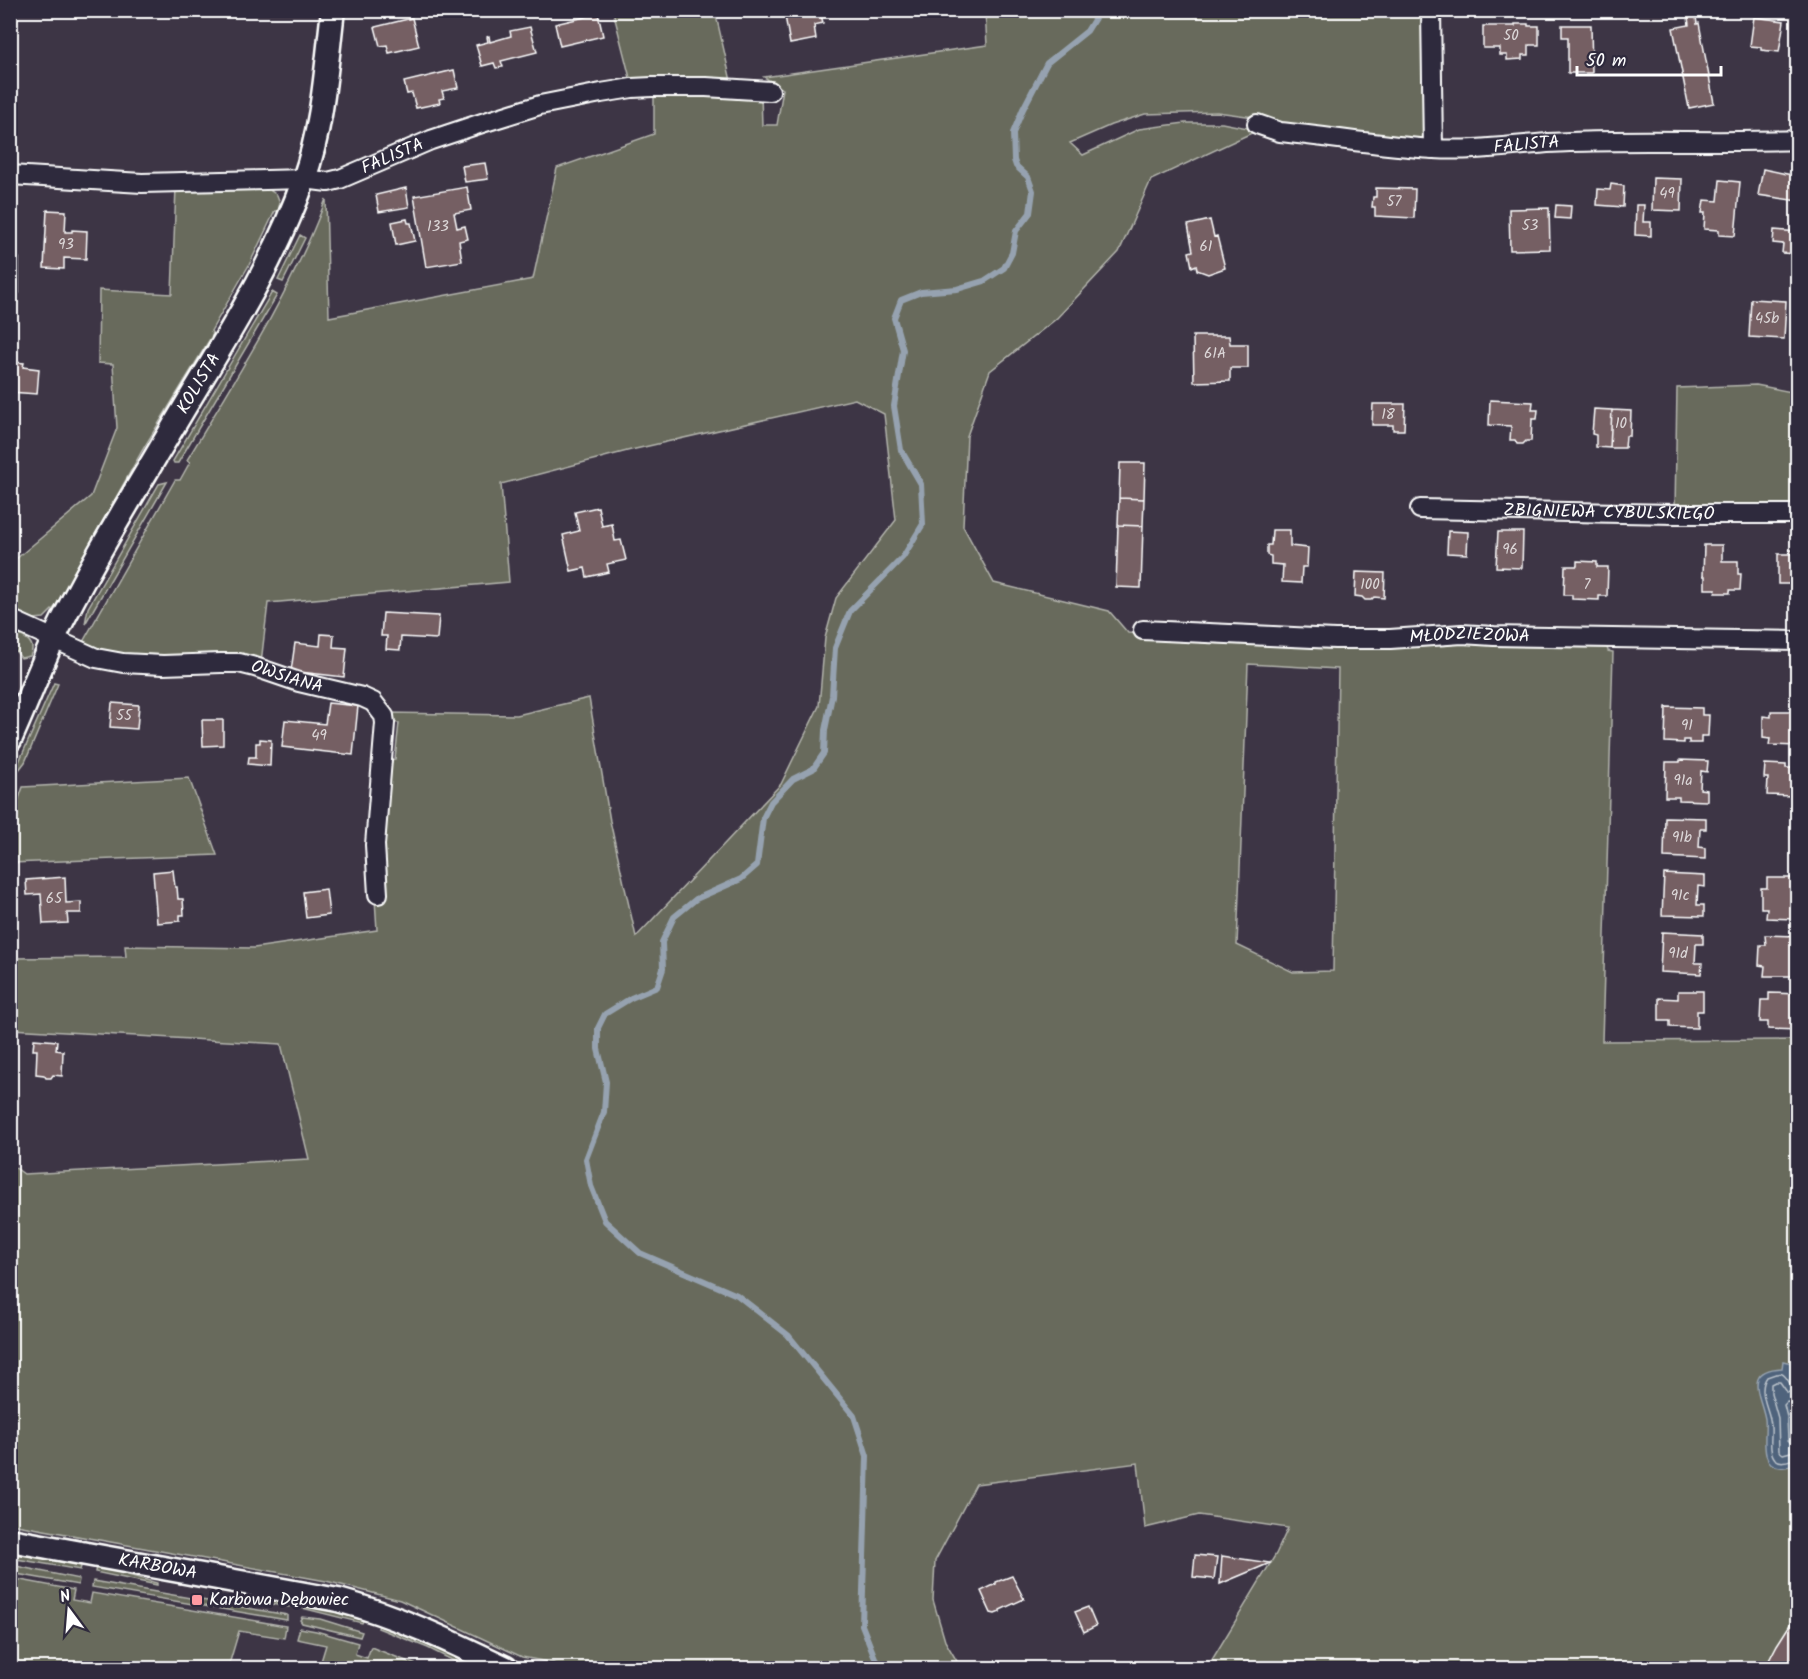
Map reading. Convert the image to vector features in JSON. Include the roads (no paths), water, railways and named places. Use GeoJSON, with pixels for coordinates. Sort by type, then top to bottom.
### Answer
{"type":"FeatureCollection","features":[{"type":"Feature","properties":{"kind":"street","name":"KOLISTA"},"geometry":{"type":"LineString","coordinates":[[10,740],[54,639],[110,536],[271,258],[287,224],[316,141],[333,10]]}},
{"type":"Feature","properties":{"kind":"street"},"geometry":{"type":"LineString","coordinates":[[1431,10],[1433,149]]}},
{"type":"Feature","properties":{"kind":"street","name":"FALISTA"},"geometry":{"type":"LineString","coordinates":[[10,175],[142,183],[304,179],[328,182],[431,140],[540,105],[632,88],[706,87],[770,91]]}},
{"type":"Feature","properties":{"kind":"street","name":"FALISTA"},"geometry":{"type":"LineString","coordinates":[[1257,123],[1280,132],[1433,149],[1467,150],[1568,142],[1797,140]]}},
{"type":"Feature","properties":{"kind":"street","name":"ZBIGNIEWA CYBULSKIEGO"},"geometry":{"type":"LineString","coordinates":[[1420,509],[1797,514]]}},
{"type":"Feature","properties":{"kind":"street","name":"OWSIANA"},"geometry":{"type":"LineString","coordinates":[[10,619],[96,658],[123,663],[163,665],[239,663],[373,702],[384,716],[385,723],[375,845],[378,894]]}},
{"type":"Feature","properties":{"kind":"street","name":"MŁODZIEŻOWA"},"geometry":{"type":"LineString","coordinates":[[1143,630],[1335,639],[1390,639],[1462,634],[1797,641]]}},
{"type":"Feature","properties":{"kind":"street","name":"KARBOWA"},"geometry":{"type":"LineString","coordinates":[[10,1540],[338,1600],[410,1623],[506,1668]]}},
{"type":"Feature","properties":{"kind":"water"},"geometry":{"type":"Polygon","coordinates":[[[1783,1361],[1792,1363],[1791,1372],[1796,1387],[1797,1462],[1783,1467],[1773,1465],[1766,1455],[1765,1419],[1757,1386],[1762,1374],[1782,1368],[1783,1361]]]}},
{"type":"Feature","properties":{"kind":"waterway"},"geometry":{"type":"LineString","coordinates":[[879,1668],[862,1625],[867,1456],[854,1416],[788,1335],[737,1295],[640,1253],[605,1221],[591,1186],[586,1159],[604,1112],[606,1082],[598,1049],[598,1028],[605,1014],[631,998],[657,987],[663,969],[662,942],[674,917],[696,899],[741,879],[757,865],[763,818],[771,802],[793,779],[813,769],[824,753],[825,730],[832,696],[835,648],[850,611],[903,557],[923,524],[921,484],[901,450],[894,406],[903,350],[894,318],[901,300],[921,292],[957,289],[984,281],[1004,268],[1012,253],[1016,231],[1030,213],[1033,191],[1028,177],[1016,166],[1013,133],[1047,63],[1087,31],[1100,10]]}},
{"type":"Feature","properties":{"kind":"place","name":"Karbowa Dębowiec"},"geometry":{"type":"Point","coordinates":[197,1600]}}]}
